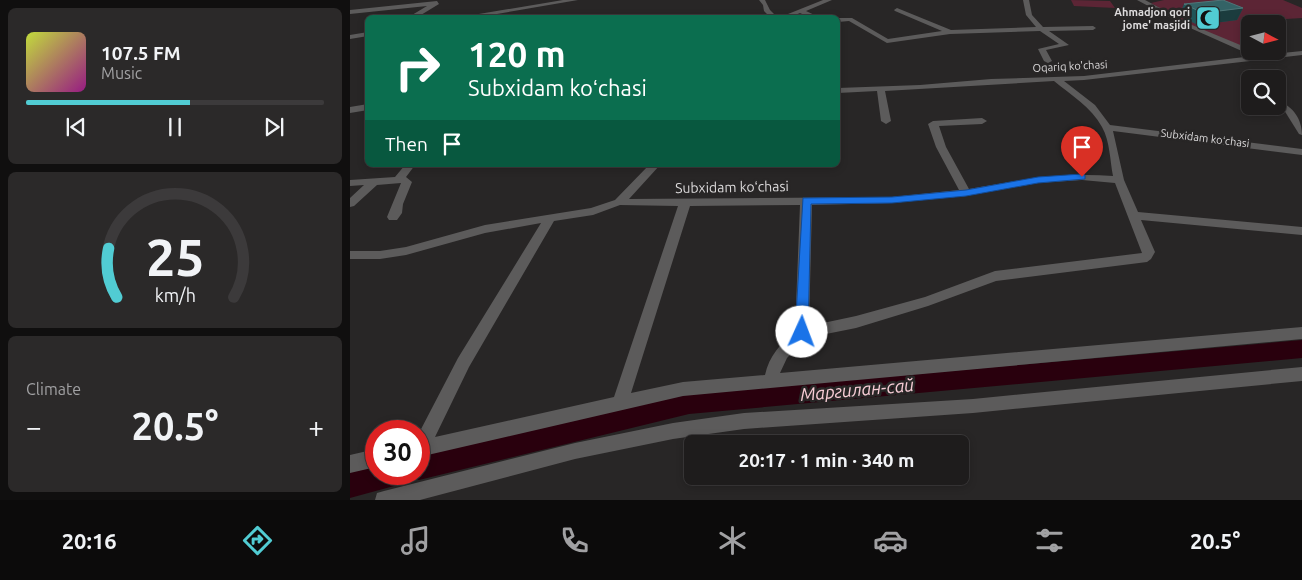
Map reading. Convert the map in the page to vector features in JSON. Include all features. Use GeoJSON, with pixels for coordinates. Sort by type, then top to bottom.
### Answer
{"type":"FeatureCollection","features":[{"type":"Feature","properties":{"kind":"street"},"geometry":{"type":"LineString","coordinates":[[478,15],[575,0]]}},
{"type":"Feature","properties":{"kind":"street"},"geometry":{"type":"LineString","coordinates":[[762,0],[766,5],[767,11],[772,15]]}},
{"type":"Feature","properties":{"kind":"street"},"geometry":{"type":"LineString","coordinates":[[790,15],[829,0]]}},
{"type":"Feature","properties":{"kind":"street"},"geometry":{"type":"LineString","coordinates":[[1026,0],[1029,15],[1041,29],[1065,45],[1042,48],[1048,61]]}},
{"type":"Feature","properties":{"kind":"street"},"geometry":{"type":"LineString","coordinates":[[1140,0],[1190,26],[1241,48]]}},
{"type":"Feature","properties":{"kind":"street"},"geometry":{"type":"LineString","coordinates":[[350,12],[440,1]]}},
{"type":"Feature","properties":{"kind":"street"},"geometry":{"type":"LineString","coordinates":[[415,15],[440,1]]}},
{"type":"Feature","properties":{"kind":"street"},"geometry":{"type":"LineString","coordinates":[[897,10],[950,32]]}},
{"type":"Feature","properties":{"kind":"street"},"geometry":{"type":"LineString","coordinates":[[800,11],[810,15]]}},
{"type":"Feature","properties":{"kind":"street"},"geometry":{"type":"LineString","coordinates":[[840,20],[850,19],[887,41],[950,32],[1093,28]]}},
{"type":"Feature","properties":{"kind":"street"},"geometry":{"type":"LineString","coordinates":[[1049,33],[1076,31]]}},
{"type":"Feature","properties":{"kind":"street"},"geometry":{"type":"LineString","coordinates":[[350,37],[365,34]]}},
{"type":"Feature","properties":{"kind":"street","name":"Oqariq ko'chasi"},"geometry":{"type":"LineString","coordinates":[[1286,55],[1302,53]]}},
{"type":"Feature","properties":{"kind":"street","name":"Oqariq ko'chasi"},"geometry":{"type":"LineString","coordinates":[[840,90],[991,81],[1056,80],[1241,59]]}},
{"type":"Feature","properties":{"kind":"street"},"geometry":{"type":"LineString","coordinates":[[772,381],[772,370],[779,356],[802,332],[856,322],[901,309],[995,276],[1142,259],[1147,256],[1149,252],[1119,180],[1112,141],[1107,127],[1092,107],[1056,80]]}},
{"type":"Feature","properties":{"kind":"street"},"geometry":{"type":"LineString","coordinates":[[880,89],[886,122]]}},
{"type":"Feature","properties":{"kind":"street"},"geometry":{"type":"LineString","coordinates":[[350,110],[365,108]]}},
{"type":"Feature","properties":{"kind":"street"},"geometry":{"type":"LineString","coordinates":[[1286,108],[1302,132]]}},
{"type":"Feature","properties":{"kind":"street"},"geometry":{"type":"LineString","coordinates":[[966,193],[941,147],[933,124],[982,121]]}},
{"type":"Feature","properties":{"kind":"street","name":"Subxidam koʻchasi"},"geometry":{"type":"LineString","coordinates":[[1107,127],[1302,152]]}},
{"type":"Feature","properties":{"kind":"street"},"geometry":{"type":"LineString","coordinates":[[398,180],[408,167]]}},
{"type":"Feature","properties":{"kind":"street"},"geometry":{"type":"LineString","coordinates":[[619,202],[653,167]]}},
{"type":"Feature","properties":{"kind":"street","name":"Subxidam koʻchasi"},"geometry":{"type":"LineString","coordinates":[[350,255],[380,255],[406,251],[485,229],[593,211],[619,202],[892,200],[966,193],[1038,180],[1082,177],[1119,180]]}},
{"type":"Feature","properties":{"kind":"street"},"geometry":{"type":"LineString","coordinates":[[350,183],[398,180],[408,182],[393,217]]}},
{"type":"Feature","properties":{"kind":"street"},"geometry":{"type":"LineString","coordinates":[[350,204],[374,182]]}},
{"type":"Feature","properties":{"kind":"street"},"geometry":{"type":"LineString","coordinates":[[802,332],[806,201]]}},
{"type":"Feature","properties":{"kind":"street"},"geometry":{"type":"LineString","coordinates":[[620,403],[685,203]]}},
{"type":"Feature","properties":{"kind":"street"},"geometry":{"type":"LineString","coordinates":[[1132,215],[1302,231]]}},
{"type":"Feature","properties":{"kind":"street"},"geometry":{"type":"LineString","coordinates":[[430,428],[463,363],[550,218]]}},
{"type":"Feature","properties":{"kind":"street"},"geometry":{"type":"LineString","coordinates":[[430,446],[683,389],[878,373],[1032,356],[1302,333]]}},
{"type":"Feature","properties":{"kind":"street"},"geometry":{"type":"LineString","coordinates":[[384,500],[575,451],[691,428],[744,421],[973,406],[1302,374]]}},
{"type":"Feature","properties":{"kind":"street"},"geometry":{"type":"LineString","coordinates":[[350,464],[365,461]]}},
{"type":"Feature","properties":{"kind":"shaded area"},"geometry":{"type":"Polygon","coordinates":[[[1071,0],[1110,1],[1115,8],[1074,6],[1071,0]]]}},
{"type":"Feature","properties":{"kind":"shaded area"},"geometry":{"type":"Polygon","coordinates":[[[1164,0],[1283,0],[1302,8],[1302,18],[1286,19],[1286,15],[1241,15],[1241,47],[1186,23],[1151,3],[1164,0]]]}},
{"type":"Feature","properties":{"kind":"building"},"geometry":{"type":"Polygon","coordinates":[[[1223,0],[1243,8],[1203,13],[1184,4],[1223,0]]]}},
{"type":"Feature","properties":{"kind":"waterway","name":"Маргилан-сай"},"geometry":{"type":"LineString","coordinates":[[430,465],[689,404],[1302,349]]}},
{"type":"Feature","properties":{"kind":"waterway","name":"Маргилан-сай"},"geometry":{"type":"LineString","coordinates":[[350,485],[365,481]]}},
{"type":"Feature","properties":{"kind":"place","name":"Ahmadjon qori jome' masjidi"},"geometry":{"type":"Point","coordinates":[1208,18]}},
{"type":"Feature","properties":{"kind":"route"},"geometry":{"type":"LineString","coordinates":[[802,332],[806,201],[892,200],[966,193],[1038,180],[1082,177]]}}]}
